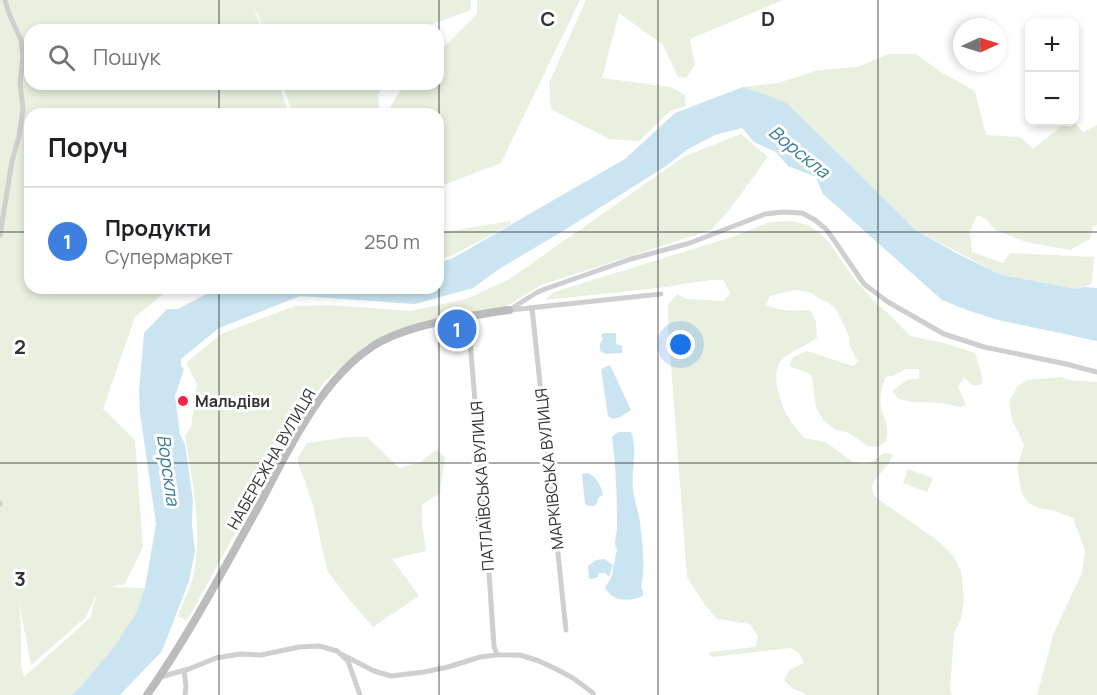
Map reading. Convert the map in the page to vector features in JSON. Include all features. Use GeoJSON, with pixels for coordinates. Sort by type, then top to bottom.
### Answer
{"type":"FeatureCollection","features":[{"type":"Feature","properties":{"kind":"street"},"geometry":{"type":"LineString","coordinates":[[0,235],[22,109],[21,40],[5,0]]}},
{"type":"Feature","properties":{"kind":"street"},"geometry":{"type":"LineString","coordinates":[[509,310],[545,289],[631,259],[690,243],[765,214],[802,213],[826,229],[864,284],[888,302],[944,334],[984,347],[1097,372]]}},
{"type":"Feature","properties":{"kind":"street","name":"НАБЕРЕЖНА ВУЛИЦЯ"},"geometry":{"type":"LineString","coordinates":[[147,695],[222,573],[298,433],[329,387],[342,372],[373,346],[414,329],[468,316],[661,294]]}},
{"type":"Feature","properties":{"kind":"street","name":"МАРКІВСЬКА ВУЛИЦЯ"},"geometry":{"type":"LineString","coordinates":[[531,308],[566,630]]}},
{"type":"Feature","properties":{"kind":"street","name":"ПАТЛАЇВСЬКА ВУЛИЦЯ"},"geometry":{"type":"LineString","coordinates":[[468,316],[494,646],[497,655]]}},
{"type":"Feature","properties":{"kind":"street"},"geometry":{"type":"LineString","coordinates":[[160,677],[216,658],[240,654],[261,654],[299,646],[319,646],[332,648],[374,671],[392,676],[424,672],[497,655],[520,655],[539,661],[573,678],[593,695]]}},
{"type":"Feature","properties":{"kind":"street"},"geometry":{"type":"LineString","coordinates":[[343,655],[351,667],[360,695]]}},
{"type":"Feature","properties":{"kind":"street"},"geometry":{"type":"LineString","coordinates":[[184,670],[185,695]]}},
{"type":"Feature","properties":{"kind":"green space"},"geometry":{"type":"Polygon","coordinates":[[[0,0],[471,0],[471,10],[432,24],[261,24],[253,3],[259,24],[24,24],[24,90],[281,90],[287,108],[24,108],[24,294],[163,294],[135,317],[103,409],[135,440],[143,547],[124,585],[107,587],[145,588],[129,626],[106,657],[71,695],[0,695],[0,0]],[[97,593],[86,617],[31,665],[19,602],[21,664],[24,677],[90,618],[97,593]]]}},
{"type":"Feature","properties":{"kind":"green space"},"geometry":{"type":"Polygon","coordinates":[[[477,0],[580,0],[501,163],[444,185],[444,108],[390,108],[401,90],[444,90],[444,47],[477,14],[477,0]]]}},
{"type":"Feature","properties":{"kind":"green space"},"geometry":{"type":"Polygon","coordinates":[[[586,0],[783,0],[690,39],[695,65],[686,78],[678,77],[663,45],[619,13],[602,78],[671,87],[685,95],[686,106],[670,111],[639,141],[609,139],[551,109],[549,83],[586,0]]]}},
{"type":"Feature","properties":{"kind":"green space"},"geometry":{"type":"Polygon","coordinates":[[[889,54],[916,54],[941,72],[975,91],[986,135],[1020,137],[1033,149],[1062,126],[1078,126],[1083,132],[1097,125],[1097,225],[1093,226],[1090,239],[1070,250],[1026,242],[995,230],[986,219],[977,215],[970,231],[972,252],[1003,263],[1010,253],[1094,257],[1092,283],[1077,289],[1002,275],[917,231],[788,104],[743,87],[778,83],[818,70],[857,67],[889,54]]]}},
{"type":"Feature","properties":{"kind":"green space"},"geometry":{"type":"Polygon","coordinates":[[[284,90],[381,90],[378,95],[379,108],[291,108],[284,90]]]}},
{"type":"Feature","properties":{"kind":"green space"},"geometry":{"type":"Polygon","coordinates":[[[741,134],[768,157],[730,209],[711,230],[541,285],[505,307],[396,331],[366,345],[324,382],[290,433],[187,621],[178,616],[192,581],[197,546],[196,508],[185,436],[191,427],[197,384],[186,363],[221,334],[295,306],[330,305],[410,311],[466,299],[508,280],[685,156],[741,134]]]}},
{"type":"Feature","properties":{"kind":"green space"},"geometry":{"type":"Polygon","coordinates":[[[510,221],[511,224],[444,258],[444,232],[510,221]]]}},
{"type":"Feature","properties":{"kind":"green space"},"geometry":{"type":"Polygon","coordinates":[[[791,221],[808,225],[819,232],[855,280],[910,336],[944,343],[975,353],[982,384],[974,386],[964,378],[958,387],[966,405],[960,407],[899,399],[892,391],[907,380],[919,378],[919,369],[906,369],[886,377],[880,399],[887,426],[886,441],[878,447],[867,446],[849,433],[836,430],[824,421],[816,408],[812,376],[789,366],[793,357],[807,351],[853,366],[858,361],[850,347],[849,336],[837,311],[828,302],[811,293],[797,290],[770,296],[766,305],[787,310],[810,310],[816,322],[817,338],[789,355],[778,366],[776,379],[778,392],[791,421],[804,438],[826,442],[851,461],[864,464],[884,453],[893,454],[890,462],[874,481],[872,487],[874,496],[938,541],[953,555],[961,571],[964,598],[961,619],[954,633],[950,691],[952,695],[807,695],[792,688],[784,680],[789,670],[804,663],[799,653],[791,648],[713,657],[709,655],[710,652],[755,647],[758,637],[750,624],[717,619],[687,577],[668,305],[677,294],[686,299],[724,301],[730,293],[723,280],[711,280],[545,300],[554,292],[732,237],[770,222],[791,221]]]}},
{"type":"Feature","properties":{"kind":"green space"},"geometry":{"type":"Polygon","coordinates":[[[1061,377],[1069,380],[1097,382],[1097,695],[1037,695],[1054,632],[1082,573],[1085,550],[1073,518],[1039,508],[1029,503],[1022,494],[1017,467],[1024,445],[1012,420],[1009,402],[1017,387],[1027,380],[1061,377]]]}},
{"type":"Feature","properties":{"kind":"green space"},"geometry":{"type":"Polygon","coordinates":[[[367,437],[399,468],[421,462],[436,450],[445,457],[440,493],[422,505],[426,551],[392,559],[419,596],[373,627],[327,570],[313,505],[297,459],[307,443],[367,437]]]}},
{"type":"Feature","properties":{"kind":"green space"},"geometry":{"type":"Polygon","coordinates":[[[908,469],[933,478],[927,492],[903,483],[908,469]]]}},
{"type":"Feature","properties":{"kind":"water","name":"Ворскла"},"geometry":{"type":"Polygon","coordinates":[[[743,87],[788,104],[917,231],[1002,275],[1077,289],[1097,288],[1097,341],[998,320],[942,300],[823,194],[816,177],[788,166],[776,152],[754,142],[742,128],[715,135],[688,149],[666,166],[499,269],[473,288],[415,304],[300,296],[219,328],[181,359],[181,366],[184,369],[175,396],[193,500],[192,525],[195,551],[189,581],[162,651],[120,695],[71,695],[115,646],[136,613],[145,588],[156,524],[139,391],[144,333],[167,309],[178,309],[207,294],[444,294],[444,261],[453,258],[625,159],[675,113],[743,87]]]}},
{"type":"Feature","properties":{"kind":"water"},"geometry":{"type":"Polygon","coordinates":[[[603,333],[616,333],[616,344],[622,346],[622,353],[606,354],[600,351],[603,333]]]}},
{"type":"Feature","properties":{"kind":"water"},"geometry":{"type":"Polygon","coordinates":[[[610,365],[631,410],[613,419],[608,416],[601,369],[610,365]]]}},
{"type":"Feature","properties":{"kind":"water"},"geometry":{"type":"Polygon","coordinates":[[[618,432],[631,432],[633,439],[633,489],[643,552],[641,587],[643,596],[627,600],[612,596],[605,587],[611,578],[617,550],[615,542],[616,482],[612,437],[618,432]]]}},
{"type":"Feature","properties":{"kind":"water"},"geometry":{"type":"Polygon","coordinates":[[[588,473],[598,482],[603,495],[598,498],[594,506],[585,504],[582,474],[588,473]]]}},
{"type":"Feature","properties":{"kind":"water"},"geometry":{"type":"Polygon","coordinates":[[[604,559],[613,565],[609,577],[605,573],[599,573],[597,578],[589,578],[588,566],[596,560],[604,559]]]}},
{"type":"Feature","properties":{"kind":"place","name":"Продукти"},"geometry":{"type":"Point","coordinates":[457,329]}},
{"type":"Feature","properties":{"kind":"place","name":"Мальдіви"},"geometry":{"type":"Point","coordinates":[183,401]}}]}
